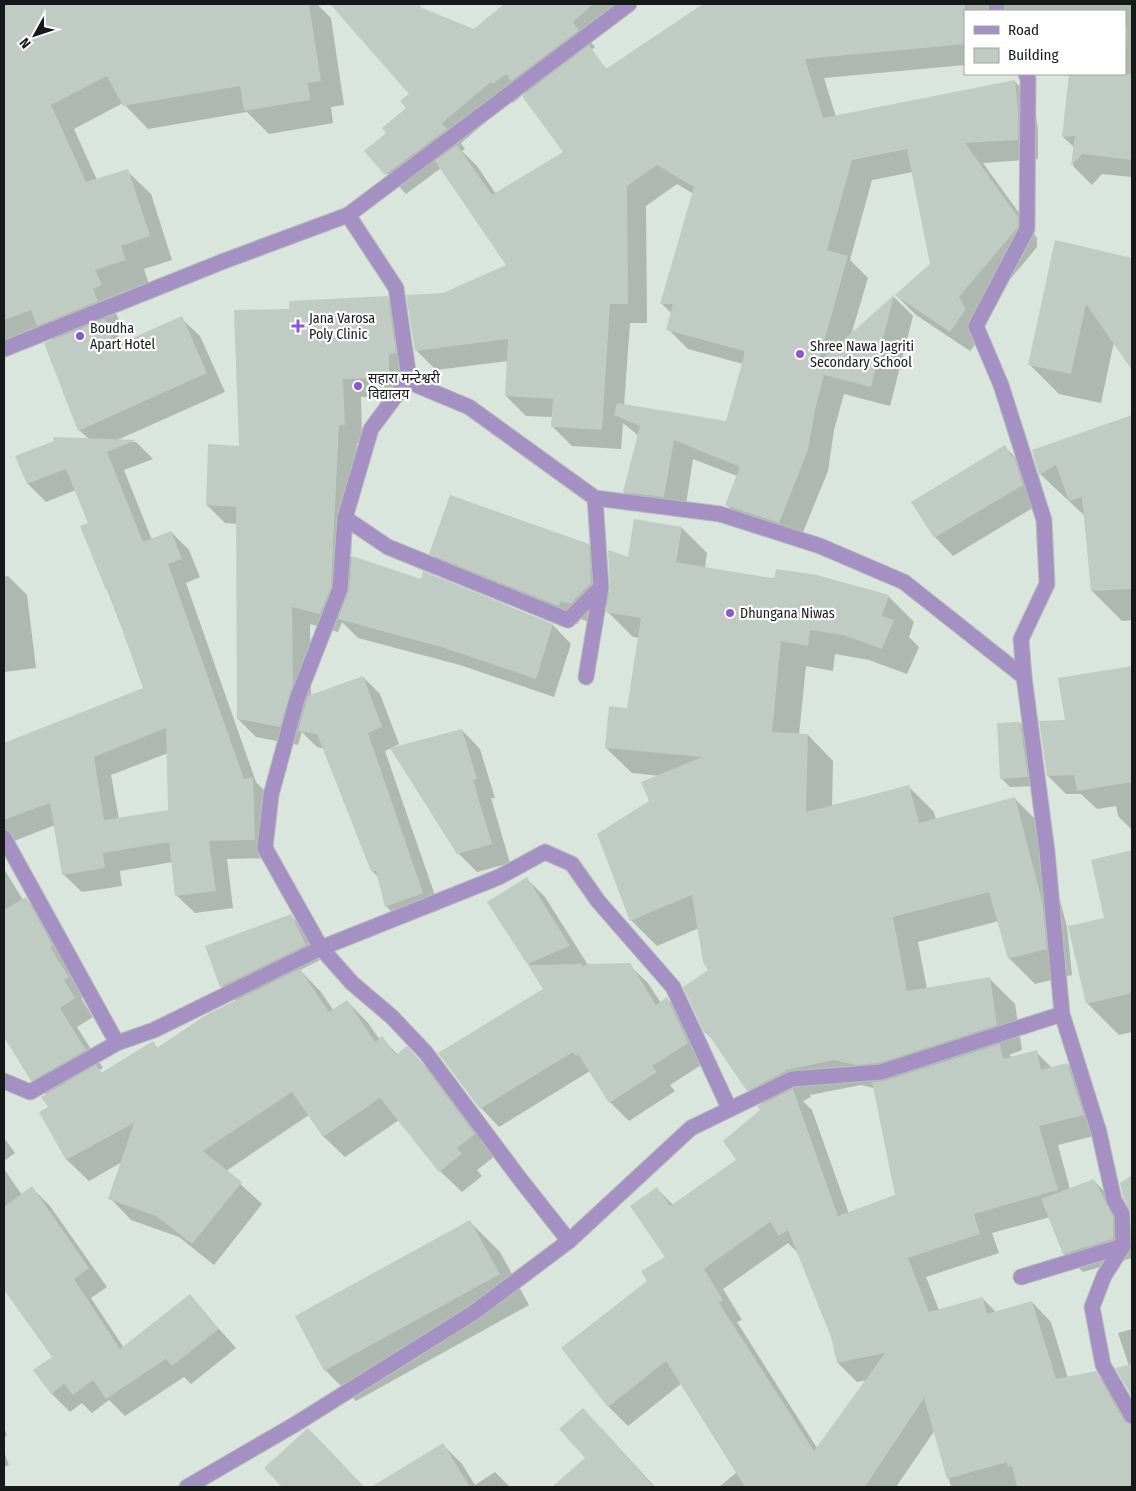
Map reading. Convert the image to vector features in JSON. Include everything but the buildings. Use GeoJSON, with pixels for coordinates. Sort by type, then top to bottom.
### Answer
{"type":"FeatureCollection","features":[{"type":"Feature","properties":{"kind":"street"},"geometry":{"type":"LineString","coordinates":[[4,349],[224,261],[348,215],[629,4]]}},
{"type":"Feature","properties":{"kind":"street"},"geometry":{"type":"LineString","coordinates":[[1026,75],[1028,79],[1027,229],[976,326],[1001,385],[1044,520],[1047,584],[1021,639],[1024,677],[1048,851],[1062,1014],[1099,1132],[1114,1200],[1122,1214],[1123,1246],[1104,1276],[1092,1307],[1103,1365],[1130,1410]]}},
{"type":"Feature","properties":{"kind":"street"},"geometry":{"type":"LineString","coordinates":[[348,215],[396,288],[409,378],[414,384],[469,408],[595,498],[720,514],[820,546],[904,582],[1024,677]]}},
{"type":"Feature","properties":{"kind":"street"},"geometry":{"type":"LineString","coordinates":[[409,378],[371,429],[345,518],[340,589],[297,699],[271,795],[265,848],[321,948],[352,983],[392,1017],[426,1053],[569,1241]]}},
{"type":"Feature","properties":{"kind":"street"},"geometry":{"type":"LineString","coordinates":[[586,677],[602,587],[595,498]]}},
{"type":"Feature","properties":{"kind":"street"},"geometry":{"type":"LineString","coordinates":[[345,518],[388,547],[568,620],[602,587]]}},
{"type":"Feature","properties":{"kind":"street"},"geometry":{"type":"LineString","coordinates":[[4,838],[116,1043]]}},
{"type":"Feature","properties":{"kind":"street"},"geometry":{"type":"LineString","coordinates":[[4,1081],[30,1092],[116,1043],[154,1030],[321,948],[499,877],[545,852],[572,864],[598,901],[673,987],[729,1108]]}},
{"type":"Feature","properties":{"kind":"street"},"geometry":{"type":"LineString","coordinates":[[187,1487],[309,1416],[473,1313],[569,1241],[691,1128],[792,1078],[881,1072],[1062,1014]]}},
{"type":"Feature","properties":{"kind":"street"},"geometry":{"type":"LineString","coordinates":[[1021,1277],[1123,1246]]}},
{"type":"Feature","properties":{"kind":"place","name":"Jana Varosa Poly Clinic"},"geometry":{"type":"Point","coordinates":[298,326]}},
{"type":"Feature","properties":{"kind":"place","name":"Boudha Apart Hotel"},"geometry":{"type":"Point","coordinates":[80,336]}},
{"type":"Feature","properties":{"kind":"place","name":"Shree Nawa Jagriti Secondary School"},"geometry":{"type":"Point","coordinates":[800,354]}},
{"type":"Feature","properties":{"kind":"place","name":"सहारा मन्टेश्वरी विद्यालय"},"geometry":{"type":"Point","coordinates":[358,386]}},
{"type":"Feature","properties":{"kind":"place","name":"Dhungana Niwas"},"geometry":{"type":"Point","coordinates":[730,613]}}]}
